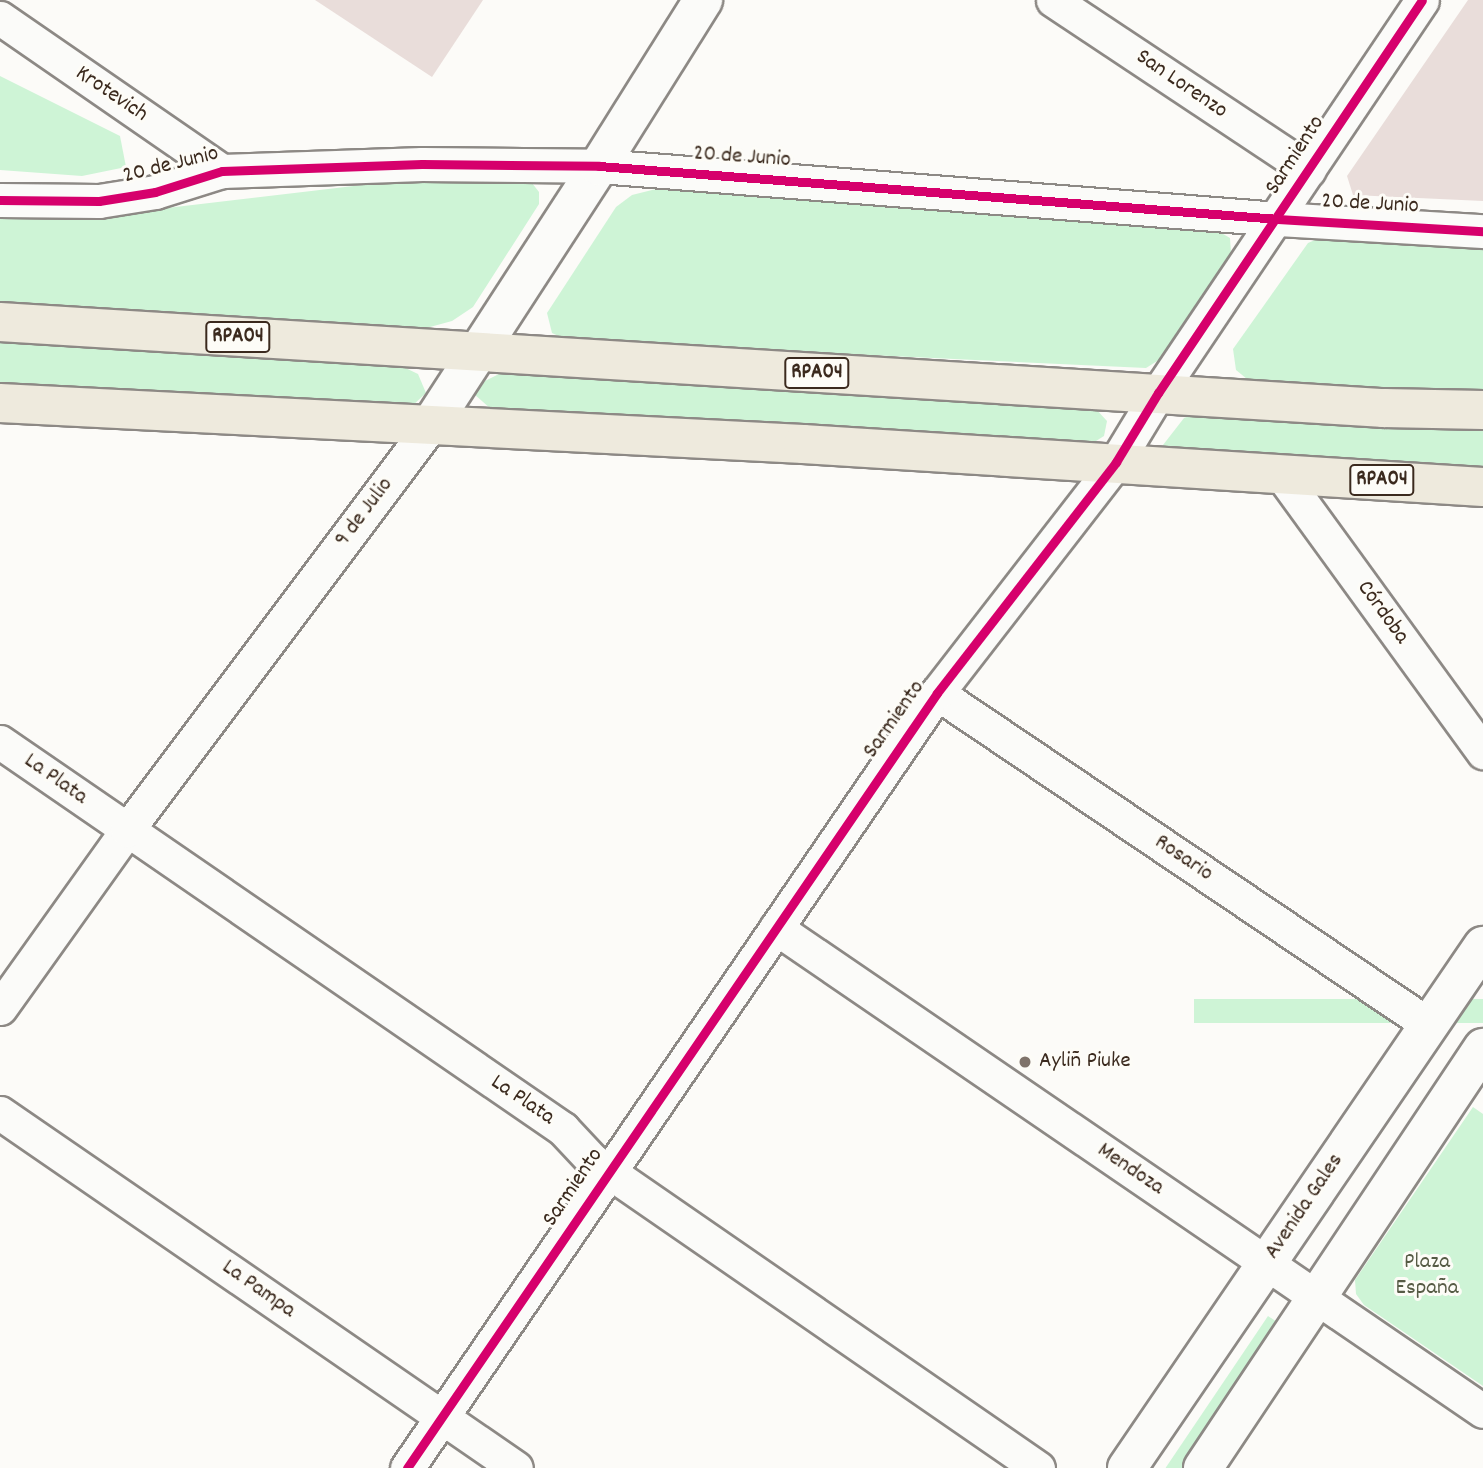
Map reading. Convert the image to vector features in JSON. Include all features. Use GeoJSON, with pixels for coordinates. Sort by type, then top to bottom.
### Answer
{"type":"FeatureCollection","features":[{"type":"Feature","properties":{"kind":"main road","name":"9 de Julio"},"geometry":{"type":"LineString","coordinates":[[430,426],[703,0]]}},
{"type":"Feature","properties":{"kind":"main road","name":"RPA04"},"geometry":{"type":"LineString","coordinates":[[0,321],[1384,408],[1483,410]]}},
{"type":"Feature","properties":{"kind":"main road","name":"RPA04"},"geometry":{"type":"LineString","coordinates":[[0,403],[1116,462],[1483,486]]}},
{"type":"Feature","properties":{"kind":"main road","name":"Avenida Gales"},"geometry":{"type":"LineString","coordinates":[[1127,1468],[1483,946]]}},
{"type":"Feature","properties":{"kind":"main road"},"geometry":{"type":"LineString","coordinates":[[1203,1468],[1483,1048]]}},
{"type":"Feature","properties":{"kind":"street","name":"San Lorenzo"},"geometry":{"type":"LineString","coordinates":[[1053,0],[1309,170]]}},
{"type":"Feature","properties":{"kind":"street","name":"Sarmiento"},"geometry":{"type":"LineString","coordinates":[[407,1468],[607,1171],[937,693],[1116,462],[1158,393],[1278,219],[1422,0]]}},
{"type":"Feature","properties":{"kind":"street","name":"Krotevich"},"geometry":{"type":"LineString","coordinates":[[0,18],[222,171]]}},
{"type":"Feature","properties":{"kind":"street","name":"20 de Junio"},"geometry":{"type":"LineString","coordinates":[[0,200],[99,201],[155,192],[222,171],[422,164],[599,166],[1278,219],[1483,230]]}},
{"type":"Feature","properties":{"kind":"street","name":"9 de Julio"},"geometry":{"type":"LineString","coordinates":[[0,1008],[127,830],[430,426]]}},
{"type":"Feature","properties":{"kind":"street","name":"Córdoba"},"geometry":{"type":"LineString","coordinates":[[1280,474],[1483,752]]}},
{"type":"Feature","properties":{"kind":"street","name":"Rosario"},"geometry":{"type":"LineString","coordinates":[[937,693],[1429,1025]]}},
{"type":"Feature","properties":{"kind":"street","name":"La Plata"},"geometry":{"type":"LineString","coordinates":[[0,742],[563,1129],[592,1160],[607,1171],[1038,1468]]}},
{"type":"Feature","properties":{"kind":"street","name":"Mendoza"},"geometry":{"type":"LineString","coordinates":[[776,928],[1483,1411]]}},
{"type":"Feature","properties":{"kind":"street","name":"La Pampa"},"geometry":{"type":"LineString","coordinates":[[0,1113],[516,1468]]}},
{"type":"Feature","properties":{"kind":"green space"},"geometry":{"type":"Polygon","coordinates":[[[0,76],[120,136],[126,167],[82,176],[0,170],[0,76]]]}},
{"type":"Feature","properties":{"kind":"green space"},"geometry":{"type":"Polygon","coordinates":[[[379,183],[532,183],[539,192],[539,204],[473,307],[452,321],[419,330],[0,302],[0,214],[99,216],[379,183]]]}},
{"type":"Feature","properties":{"kind":"green space"},"geometry":{"type":"Polygon","coordinates":[[[660,188],[1211,227],[1230,238],[1231,253],[1162,358],[1146,368],[569,341],[552,333],[547,313],[616,207],[632,195],[660,188]]]}},
{"type":"Feature","properties":{"kind":"green space"},"geometry":{"type":"Polygon","coordinates":[[[1322,237],[1483,248],[1483,395],[1247,379],[1236,370],[1233,349],[1308,243],[1322,237]]]}},
{"type":"Feature","properties":{"kind":"green space"},"geometry":{"type":"Polygon","coordinates":[[[0,333],[395,363],[418,374],[426,393],[412,406],[0,390],[0,333]]]}},
{"type":"Feature","properties":{"kind":"green space"},"geometry":{"type":"Polygon","coordinates":[[[522,369],[1095,408],[1107,421],[1104,436],[1088,446],[491,409],[474,394],[485,381],[499,374],[522,369]]]}},
{"type":"Feature","properties":{"kind":"green space"},"geometry":{"type":"Polygon","coordinates":[[[1192,415],[1483,428],[1483,471],[1166,453],[1163,445],[1184,418],[1192,415]]]}},
{"type":"Feature","properties":{"kind":"green space"},"geometry":{"type":"Polygon","coordinates":[[[1194,999],[1483,999],[1483,1023],[1194,1023],[1194,999]]]}},
{"type":"Feature","properties":{"kind":"green space","name":"Plaza España"},"geometry":{"type":"Polygon","coordinates":[[[1473,1107],[1483,1114],[1483,1386],[1364,1305],[1356,1294],[1355,1280],[1473,1107]]]}},
{"type":"Feature","properties":{"kind":"green space"},"geometry":{"type":"Polygon","coordinates":[[[1268,1316],[1280,1324],[1182,1468],[1166,1468],[1268,1316]]]}},
{"type":"Feature","properties":{"kind":"building"},"geometry":{"type":"Polygon","coordinates":[[[315,0],[483,0],[432,77],[315,0]]]}},
{"type":"Feature","properties":{"kind":"building"},"geometry":{"type":"Polygon","coordinates":[[[1468,0],[1483,0],[1483,201],[1353,195],[1347,176],[1468,0]]]}},
{"type":"Feature","properties":{"kind":"cycle path"},"geometry":{"type":"LineString","coordinates":[[407,1468],[937,693],[1116,462],[1158,393],[1422,0]]}},
{"type":"Feature","properties":{"kind":"cycle path"},"geometry":{"type":"LineString","coordinates":[[0,200],[99,201],[155,192],[222,171],[422,164],[599,166],[1278,219],[1483,231]]}},
{"type":"Feature","properties":{"kind":"place","name":"Ayliñ Piuke"},"geometry":{"type":"Point","coordinates":[1025,1062]}}]}
